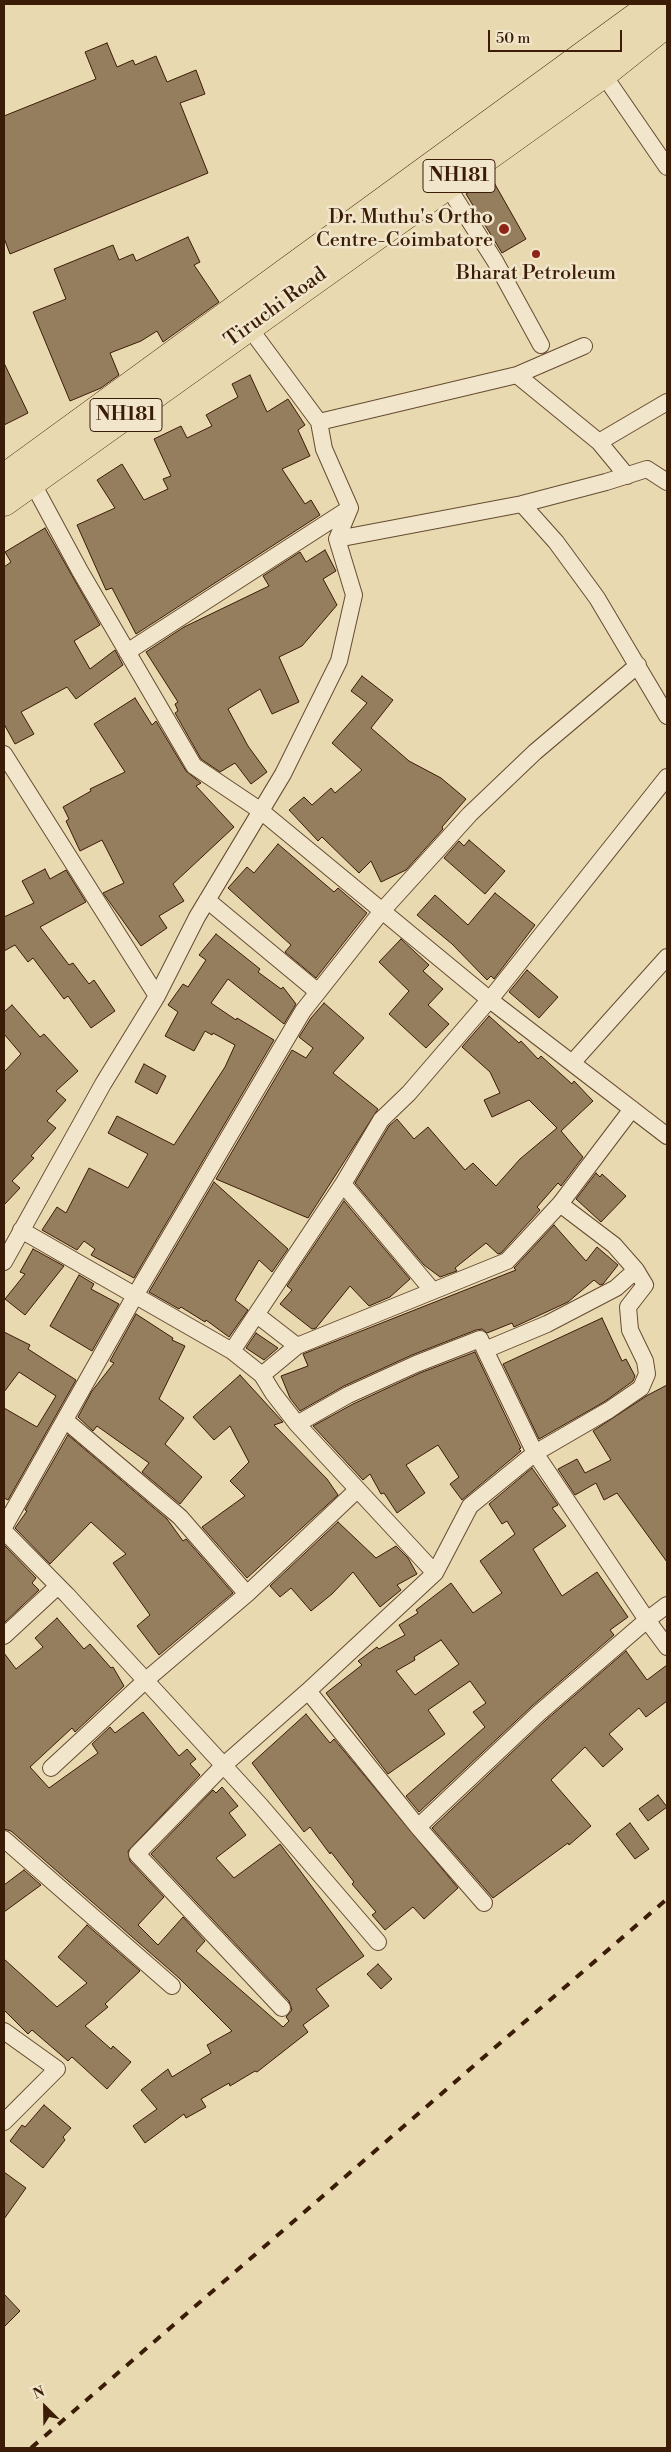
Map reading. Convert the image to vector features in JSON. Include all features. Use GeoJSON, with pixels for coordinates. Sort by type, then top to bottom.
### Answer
{"type":"FeatureCollection","features":[{"type":"Feature","properties":{"kind":"highway","name":"Tiruchi Road"},"geometry":{"type":"LineString","coordinates":[[4,502],[654,4]]}},
{"type":"Feature","properties":{"kind":"highway","name":"Tiruchi Road"},"geometry":{"type":"LineString","coordinates":[[4,478],[446,184],[603,74],[667,24]]}},
{"type":"Feature","properties":{"kind":"street"},"geometry":{"type":"LineString","coordinates":[[603,74],[667,167]]}},
{"type":"Feature","properties":{"kind":"street"},"geometry":{"type":"LineString","coordinates":[[446,184],[495,261],[541,344]]}},
{"type":"Feature","properties":{"kind":"street"},"geometry":{"type":"LineString","coordinates":[[4,1262],[103,1084],[157,996],[207,900],[283,774],[339,660],[354,595],[336,539],[350,508],[324,449],[319,422],[242,318]]}},
{"type":"Feature","properties":{"kind":"street"},"geometry":{"type":"LineString","coordinates":[[319,422],[517,375],[584,346]]}},
{"type":"Feature","properties":{"kind":"street"},"geometry":{"type":"LineString","coordinates":[[517,375],[599,442],[627,476]]}},
{"type":"Feature","properties":{"kind":"street"},"geometry":{"type":"LineString","coordinates":[[599,442],[667,402]]}},
{"type":"Feature","properties":{"kind":"street"},"geometry":{"type":"LineString","coordinates":[[336,539],[522,504],[647,470],[667,482]]}},
{"type":"Feature","properties":{"kind":"street"},"geometry":{"type":"LineString","coordinates":[[32,482],[80,571],[194,766],[261,811],[490,1000],[667,1136]]}},
{"type":"Feature","properties":{"kind":"street"},"geometry":{"type":"LineString","coordinates":[[522,504],[556,542],[597,598],[667,716]]}},
{"type":"Feature","properties":{"kind":"street"},"geometry":{"type":"LineString","coordinates":[[127,652],[350,508]]}},
{"type":"Feature","properties":{"kind":"street"},"geometry":{"type":"LineString","coordinates":[[4,1527],[136,1294],[303,1011],[382,911],[470,814],[535,752],[638,666]]}},
{"type":"Feature","properties":{"kind":"street"},"geometry":{"type":"LineString","coordinates":[[4,754],[157,996]]}},
{"type":"Feature","properties":{"kind":"street"},"geometry":{"type":"LineString","coordinates":[[232,1351],[342,1184],[381,1120],[408,1093],[490,1000],[667,777]]}},
{"type":"Feature","properties":{"kind":"street"},"geometry":{"type":"LineString","coordinates":[[207,900],[318,992]]}},
{"type":"Feature","properties":{"kind":"street"},"geometry":{"type":"LineString","coordinates":[[572,1063],[667,957]]}},
{"type":"Feature","properties":{"kind":"street"},"geometry":{"type":"LineString","coordinates":[[262,1375],[297,1346],[507,1261],[560,1204],[632,1109]]}},
{"type":"Feature","properties":{"kind":"street"},"geometry":{"type":"LineString","coordinates":[[342,1184],[432,1290]]}},
{"type":"Feature","properties":{"kind":"street"},"geometry":{"type":"LineString","coordinates":[[282,2008],[137,1854],[224,1765],[308,1691],[435,1573],[470,1506],[535,1453],[609,1410],[641,1388],[647,1374],[645,1361],[630,1330],[628,1307],[645,1284],[636,1270],[614,1245],[560,1204]]}},
{"type":"Feature","properties":{"kind":"street"},"geometry":{"type":"LineString","coordinates":[[21,1230],[136,1294],[232,1351],[262,1375],[273,1394],[297,1424],[356,1490],[435,1573]]}},
{"type":"Feature","properties":{"kind":"street"},"geometry":{"type":"LineString","coordinates":[[485,1350],[548,1324],[616,1288],[636,1270]]}},
{"type":"Feature","properties":{"kind":"street"},"geometry":{"type":"LineString","coordinates":[[257,1315],[297,1346]]}},
{"type":"Feature","properties":{"kind":"street"},"geometry":{"type":"LineString","coordinates":[[297,1424],[348,1395],[416,1364],[480,1339],[535,1453],[667,1647]]}},
{"type":"Feature","properties":{"kind":"street"},"geometry":{"type":"LineString","coordinates":[[66,1420],[180,1517],[247,1594]]}},
{"type":"Feature","properties":{"kind":"street"},"geometry":{"type":"LineString","coordinates":[[51,1768],[146,1680],[247,1594],[356,1490]]}},
{"type":"Feature","properties":{"kind":"street"},"geometry":{"type":"LineString","coordinates":[[4,1531],[58,1586],[224,1765],[378,1942]]}},
{"type":"Feature","properties":{"kind":"street"},"geometry":{"type":"LineString","coordinates":[[4,1636],[58,1586]]}},
{"type":"Feature","properties":{"kind":"street"},"geometry":{"type":"LineString","coordinates":[[418,1827],[539,1713],[667,1605]]}},
{"type":"Feature","properties":{"kind":"street"},"geometry":{"type":"LineString","coordinates":[[308,1691],[418,1827],[484,1903]]}},
{"type":"Feature","properties":{"kind":"street"},"geometry":{"type":"LineString","coordinates":[[4,1839],[172,1986]]}},
{"type":"Feature","properties":{"kind":"street"},"geometry":{"type":"LineString","coordinates":[[4,2031],[57,2069],[4,2122]]}},
{"type":"Feature","properties":{"kind":"building"},"geometry":{"type":"Polygon","coordinates":[[[107,43],[117,67],[133,60],[135,65],[156,56],[167,82],[196,70],[205,94],[180,103],[208,173],[10,254],[4,238],[4,116],[96,79],[85,52],[107,43]]]}},
{"type":"Feature","properties":{"kind":"building"},"geometry":{"type":"Polygon","coordinates":[[[492,179],[526,239],[502,253],[466,194],[492,179]]]}},
{"type":"Feature","properties":{"kind":"building"},"geometry":{"type":"Polygon","coordinates":[[[188,237],[200,262],[194,265],[219,302],[163,342],[157,331],[141,341],[110,353],[119,375],[101,388],[70,401],[33,312],[66,299],[54,269],[113,245],[119,260],[133,254],[136,261],[188,237]]]}},
{"type":"Feature","properties":{"kind":"building"},"geometry":{"type":"Polygon","coordinates":[[[4,363],[28,413],[4,425],[4,363]]]}},
{"type":"Feature","properties":{"kind":"building"},"geometry":{"type":"Polygon","coordinates":[[[250,375],[267,412],[288,399],[305,425],[298,430],[310,456],[282,469],[305,504],[311,500],[320,515],[136,634],[112,588],[106,590],[77,525],[115,508],[97,480],[122,464],[144,500],[168,489],[163,479],[171,476],[154,439],[181,426],[187,438],[212,426],[206,415],[238,397],[232,384],[250,375]]]}},
{"type":"Feature","properties":{"kind":"building"},"geometry":{"type":"Polygon","coordinates":[[[45,528],[100,625],[74,641],[90,669],[115,650],[123,665],[76,699],[67,687],[21,712],[34,734],[15,744],[4,724],[4,567],[11,562],[5,552],[45,528]]]}},
{"type":"Feature","properties":{"kind":"building"},"geometry":{"type":"Polygon","coordinates":[[[325,550],[336,571],[323,579],[337,605],[302,646],[279,657],[299,702],[272,714],[260,689],[228,709],[248,746],[267,772],[251,784],[235,763],[220,772],[201,759],[175,713],[178,711],[175,704],[178,702],[146,652],[184,627],[269,586],[263,576],[300,552],[306,562],[325,550]]]}},
{"type":"Feature","properties":{"kind":"building"},"geometry":{"type":"Polygon","coordinates":[[[362,676],[393,700],[371,728],[409,761],[441,778],[466,799],[442,827],[443,829],[406,870],[381,882],[371,861],[359,873],[322,837],[318,841],[289,810],[304,797],[312,805],[331,788],[335,793],[362,770],[332,743],[367,703],[351,691],[362,676]]]}},
{"type":"Feature","properties":{"kind":"building"},"geometry":{"type":"Polygon","coordinates":[[[135,698],[152,725],[156,721],[186,771],[201,783],[196,786],[234,827],[173,884],[184,901],[159,916],[167,928],[141,946],[103,893],[124,883],[102,840],[80,851],[66,821],[69,819],[63,807],[91,791],[90,789],[125,772],[94,724],[135,698]]]}},
{"type":"Feature","properties":{"kind":"building"},"geometry":{"type":"Polygon","coordinates":[[[469,840],[505,871],[485,894],[444,858],[459,841],[464,846],[469,840]]]}},
{"type":"Feature","properties":{"kind":"building"},"geometry":{"type":"Polygon","coordinates":[[[278,844],[334,892],[338,888],[367,913],[316,978],[285,952],[291,945],[228,888],[247,867],[254,873],[278,844]]]}},
{"type":"Feature","properties":{"kind":"building"},"geometry":{"type":"Polygon","coordinates":[[[45,869],[50,879],[66,870],[86,902],[40,927],[69,965],[73,963],[89,984],[94,980],[115,1011],[91,1028],[68,996],[64,999],[33,958],[28,962],[15,945],[4,951],[4,917],[34,903],[22,881],[45,869]]]}},
{"type":"Feature","properties":{"kind":"building"},"geometry":{"type":"Polygon","coordinates":[[[495,893],[535,925],[494,979],[491,976],[487,980],[452,944],[417,915],[435,895],[468,925],[495,893]]]}},
{"type":"Feature","properties":{"kind":"building"},"geometry":{"type":"Polygon","coordinates":[[[216,934],[260,969],[258,972],[281,989],[283,987],[296,1004],[284,1024],[228,979],[211,1003],[236,1020],[237,1018],[274,1040],[134,1278],[91,1255],[95,1249],[84,1241],[77,1250],[42,1230],[57,1207],[66,1213],[89,1168],[128,1188],[148,1154],[108,1133],[117,1116],[174,1145],[225,1067],[235,1045],[213,1033],[212,1035],[205,1031],[194,1051],[165,1036],[178,1012],[168,1005],[183,984],[188,987],[206,960],[199,955],[216,934]]]}},
{"type":"Feature","properties":{"kind":"building"},"geometry":{"type":"Polygon","coordinates":[[[401,939],[429,965],[423,971],[443,989],[428,1005],[449,1024],[426,1048],[389,1014],[409,991],[379,962],[401,939]]]}},
{"type":"Feature","properties":{"kind":"building"},"geometry":{"type":"Polygon","coordinates":[[[527,970],[558,997],[539,1018],[509,992],[527,970]]]}},
{"type":"Feature","properties":{"kind":"building"},"geometry":{"type":"Polygon","coordinates":[[[324,1003],[364,1038],[333,1073],[378,1109],[308,1218],[216,1179],[292,1050],[306,1058],[313,1048],[299,1037],[311,1018],[324,1003]]]}},
{"type":"Feature","properties":{"kind":"building"},"geometry":{"type":"Polygon","coordinates":[[[12,1005],[40,1037],[44,1034],[78,1071],[56,1091],[66,1100],[47,1121],[56,1128],[31,1156],[34,1158],[12,1181],[20,1188],[4,1205],[4,1072],[21,1054],[4,1034],[4,1012],[12,1005]]]}},
{"type":"Feature","properties":{"kind":"building"},"geometry":{"type":"Polygon","coordinates":[[[489,1016],[519,1043],[521,1041],[538,1059],[541,1056],[572,1084],[574,1081],[593,1101],[561,1131],[583,1157],[561,1186],[558,1183],[537,1207],[540,1210],[501,1253],[498,1254],[486,1243],[455,1268],[457,1271],[440,1277],[424,1265],[355,1183],[389,1126],[397,1119],[414,1139],[428,1127],[465,1170],[473,1163],[496,1186],[520,1159],[557,1128],[529,1100],[492,1117],[484,1100],[500,1093],[490,1072],[462,1047],[489,1016]]]}},
{"type":"Feature","properties":{"kind":"building"},"geometry":{"type":"Polygon","coordinates":[[[144,1064],[166,1076],[157,1094],[135,1082],[144,1064]]]}},
{"type":"Feature","properties":{"kind":"building"},"geometry":{"type":"Polygon","coordinates":[[[596,1173],[600,1177],[602,1174],[626,1196],[601,1222],[576,1199],[596,1173]]]}},
{"type":"Feature","properties":{"kind":"building"},"geometry":{"type":"Polygon","coordinates":[[[214,1182],[288,1249],[272,1272],[259,1260],[235,1300],[248,1310],[229,1337],[206,1320],[205,1322],[181,1307],[179,1309],[149,1292],[214,1182]]]}},
{"type":"Feature","properties":{"kind":"building"},"geometry":{"type":"Polygon","coordinates":[[[344,1201],[410,1279],[390,1297],[369,1306],[350,1286],[316,1328],[312,1329],[280,1304],[292,1290],[287,1286],[344,1201]]]}},
{"type":"Feature","properties":{"kind":"building"},"geometry":{"type":"Polygon","coordinates":[[[554,1225],[586,1261],[597,1247],[618,1265],[603,1284],[600,1285],[594,1280],[568,1302],[514,1327],[512,1323],[487,1333],[482,1329],[476,1330],[412,1355],[344,1386],[300,1411],[290,1398],[281,1376],[308,1366],[303,1354],[516,1270],[514,1268],[554,1225]]]}},
{"type":"Feature","properties":{"kind":"building"},"geometry":{"type":"Polygon","coordinates":[[[33,1249],[64,1266],[25,1315],[5,1299],[25,1274],[20,1272],[33,1249]]]}},
{"type":"Feature","properties":{"kind":"building"},"geometry":{"type":"Polygon","coordinates":[[[79,1275],[94,1284],[91,1289],[119,1304],[92,1351],[50,1326],[79,1275]]]}},
{"type":"Feature","properties":{"kind":"building"},"geometry":{"type":"Polygon","coordinates":[[[136,1314],[173,1338],[172,1340],[185,1346],[159,1399],[184,1418],[165,1444],[202,1477],[180,1504],[142,1472],[149,1463],[97,1426],[93,1431],[78,1417],[92,1391],[114,1363],[110,1361],[136,1314]]]}},
{"type":"Feature","properties":{"kind":"building"},"geometry":{"type":"Polygon","coordinates":[[[602,1318],[622,1361],[626,1359],[635,1376],[633,1381],[604,1402],[539,1439],[503,1364],[602,1318]]]}},
{"type":"Feature","properties":{"kind":"building"},"geometry":{"type":"Polygon","coordinates":[[[4,1332],[30,1345],[28,1349],[76,1380],[8,1500],[4,1498],[4,1408],[37,1427],[56,1396],[19,1372],[4,1392],[4,1332]]]}},
{"type":"Feature","properties":{"kind":"building"},"geometry":{"type":"Polygon","coordinates":[[[256,1333],[278,1348],[264,1360],[246,1348],[256,1333]]]}},
{"type":"Feature","properties":{"kind":"building"},"geometry":{"type":"Polygon","coordinates":[[[475,1352],[521,1451],[462,1500],[450,1484],[459,1477],[438,1445],[406,1465],[425,1493],[397,1513],[384,1493],[381,1494],[370,1474],[363,1480],[313,1426],[353,1404],[420,1373],[475,1352]]]}},
{"type":"Feature","properties":{"kind":"building"},"geometry":{"type":"Polygon","coordinates":[[[240,1375],[283,1422],[274,1425],[327,1479],[338,1495],[247,1578],[202,1527],[245,1496],[230,1481],[249,1462],[230,1426],[214,1440],[193,1417],[240,1375]]]}},
{"type":"Feature","properties":{"kind":"building"},"geometry":{"type":"Polygon","coordinates":[[[667,1385],[667,1562],[617,1493],[604,1500],[596,1483],[575,1495],[558,1469],[577,1459],[585,1473],[611,1460],[593,1431],[648,1395],[667,1385]]]}},
{"type":"Feature","properties":{"kind":"building"},"geometry":{"type":"Polygon","coordinates":[[[68,1435],[167,1519],[183,1541],[186,1539],[233,1593],[159,1655],[137,1626],[150,1615],[113,1563],[126,1554],[91,1522],[50,1564],[15,1528],[27,1511],[25,1510],[68,1435]]]}},
{"type":"Feature","properties":{"kind":"building"},"geometry":{"type":"Polygon","coordinates":[[[532,1468],[558,1505],[552,1508],[566,1526],[533,1549],[562,1596],[597,1572],[628,1617],[610,1630],[614,1635],[532,1706],[419,1812],[406,1796],[485,1727],[473,1712],[486,1703],[470,1681],[428,1710],[445,1734],[388,1774],[326,1693],[362,1665],[358,1661],[377,1647],[379,1649],[405,1635],[399,1625],[418,1613],[416,1610],[451,1583],[473,1613],[502,1593],[480,1561],[515,1534],[507,1521],[502,1524],[489,1504],[532,1468]],[[441,1640],[414,1657],[415,1660],[396,1671],[415,1695],[459,1664],[441,1640]]]}},
{"type":"Feature","properties":{"kind":"building"},"geometry":{"type":"Polygon","coordinates":[[[338,1522],[376,1558],[396,1546],[408,1558],[417,1574],[397,1585],[401,1590],[380,1607],[353,1572],[332,1594],[311,1611],[291,1588],[280,1597],[270,1586],[338,1522]]]}},
{"type":"Feature","properties":{"kind":"building"},"geometry":{"type":"Polygon","coordinates":[[[4,1545],[36,1578],[32,1583],[39,1590],[4,1623],[4,1545]]]}},
{"type":"Feature","properties":{"kind":"building"},"geometry":{"type":"Polygon","coordinates":[[[57,1618],[84,1649],[90,1644],[111,1668],[113,1667],[124,1686],[75,1732],[72,1728],[30,1767],[49,1788],[98,1753],[92,1744],[110,1727],[115,1733],[143,1712],[179,1756],[187,1749],[196,1759],[190,1764],[200,1775],[128,1851],[130,1861],[164,1897],[138,1925],[158,1945],[183,1917],[205,1941],[196,1951],[283,2027],[289,2021],[286,2017],[292,2010],[289,2001],[151,1854],[213,1790],[216,1793],[222,1787],[238,1806],[229,1813],[246,1835],[216,1858],[234,1878],[280,1844],[364,1956],[316,1989],[329,2006],[303,2025],[308,2032],[257,2072],[255,2071],[230,2086],[229,2083],[201,2099],[206,2107],[186,2118],[184,2114],[145,2143],[133,2126],[157,2109],[141,2090],[168,2069],[172,2077],[211,2053],[207,2045],[232,2031],[179,1978],[11,1831],[4,1829],[4,1653],[16,1669],[43,1647],[35,1638],[57,1618]]]}},
{"type":"Feature","properties":{"kind":"building"},"geometry":{"type":"Polygon","coordinates":[[[626,1651],[647,1680],[667,1665],[667,1701],[646,1717],[639,1708],[609,1734],[623,1749],[603,1767],[585,1747],[551,1780],[591,1826],[569,1845],[568,1843],[493,1898],[432,1828],[546,1720],[626,1651]]]}},
{"type":"Feature","properties":{"kind":"building"},"geometry":{"type":"Polygon","coordinates":[[[306,1714],[330,1743],[334,1739],[458,1888],[424,1919],[413,1907],[385,1930],[372,1915],[376,1912],[352,1884],[354,1882],[331,1852],[330,1854],[310,1827],[304,1832],[252,1763],[306,1714]]]}},
{"type":"Feature","properties":{"kind":"building"},"geometry":{"type":"Polygon","coordinates":[[[658,1795],[667,1807],[648,1821],[639,1809],[658,1795]]]}},
{"type":"Feature","properties":{"kind":"building"},"geometry":{"type":"Polygon","coordinates":[[[630,1823],[649,1849],[635,1859],[616,1834],[630,1823]]]}},
{"type":"Feature","properties":{"kind":"building"},"geometry":{"type":"Polygon","coordinates":[[[24,1870],[41,1885],[4,1912],[4,1885],[24,1870]]]}},
{"type":"Feature","properties":{"kind":"building"},"geometry":{"type":"Polygon","coordinates":[[[87,1925],[140,1971],[105,2004],[108,2007],[85,2026],[111,2049],[113,2046],[131,2062],[107,2089],[72,2057],[68,2061],[32,2030],[28,2034],[4,2010],[4,1959],[57,2007],[87,1983],[58,1957],[87,1925]]]}},
{"type":"Feature","properties":{"kind":"building"},"geometry":{"type":"Polygon","coordinates":[[[378,1964],[392,1979],[381,1989],[367,1974],[378,1964]]]}},
{"type":"Feature","properties":{"kind":"building"},"geometry":{"type":"Polygon","coordinates":[[[44,2105],[71,2128],[63,2137],[65,2140],[43,2168],[10,2141],[22,2125],[25,2127],[44,2105]]]}},
{"type":"Feature","properties":{"kind":"building"},"geometry":{"type":"Polygon","coordinates":[[[4,2172],[26,2188],[4,2219],[4,2172]]]}},
{"type":"Feature","properties":{"kind":"building"},"geometry":{"type":"Polygon","coordinates":[[[4,2294],[20,2311],[4,2327],[4,2294]]]}},
{"type":"Feature","properties":{"kind":"railway"},"geometry":{"type":"LineString","coordinates":[[31,2448],[667,1899]]}},
{"type":"Feature","properties":{"kind":"place","name":"Dr. Muthu's Ortho Centre-Coimbatore"},"geometry":{"type":"Point","coordinates":[504,229]}},
{"type":"Feature","properties":{"kind":"place","name":"Bharat Petroleum"},"geometry":{"type":"Point","coordinates":[536,254]}}]}
